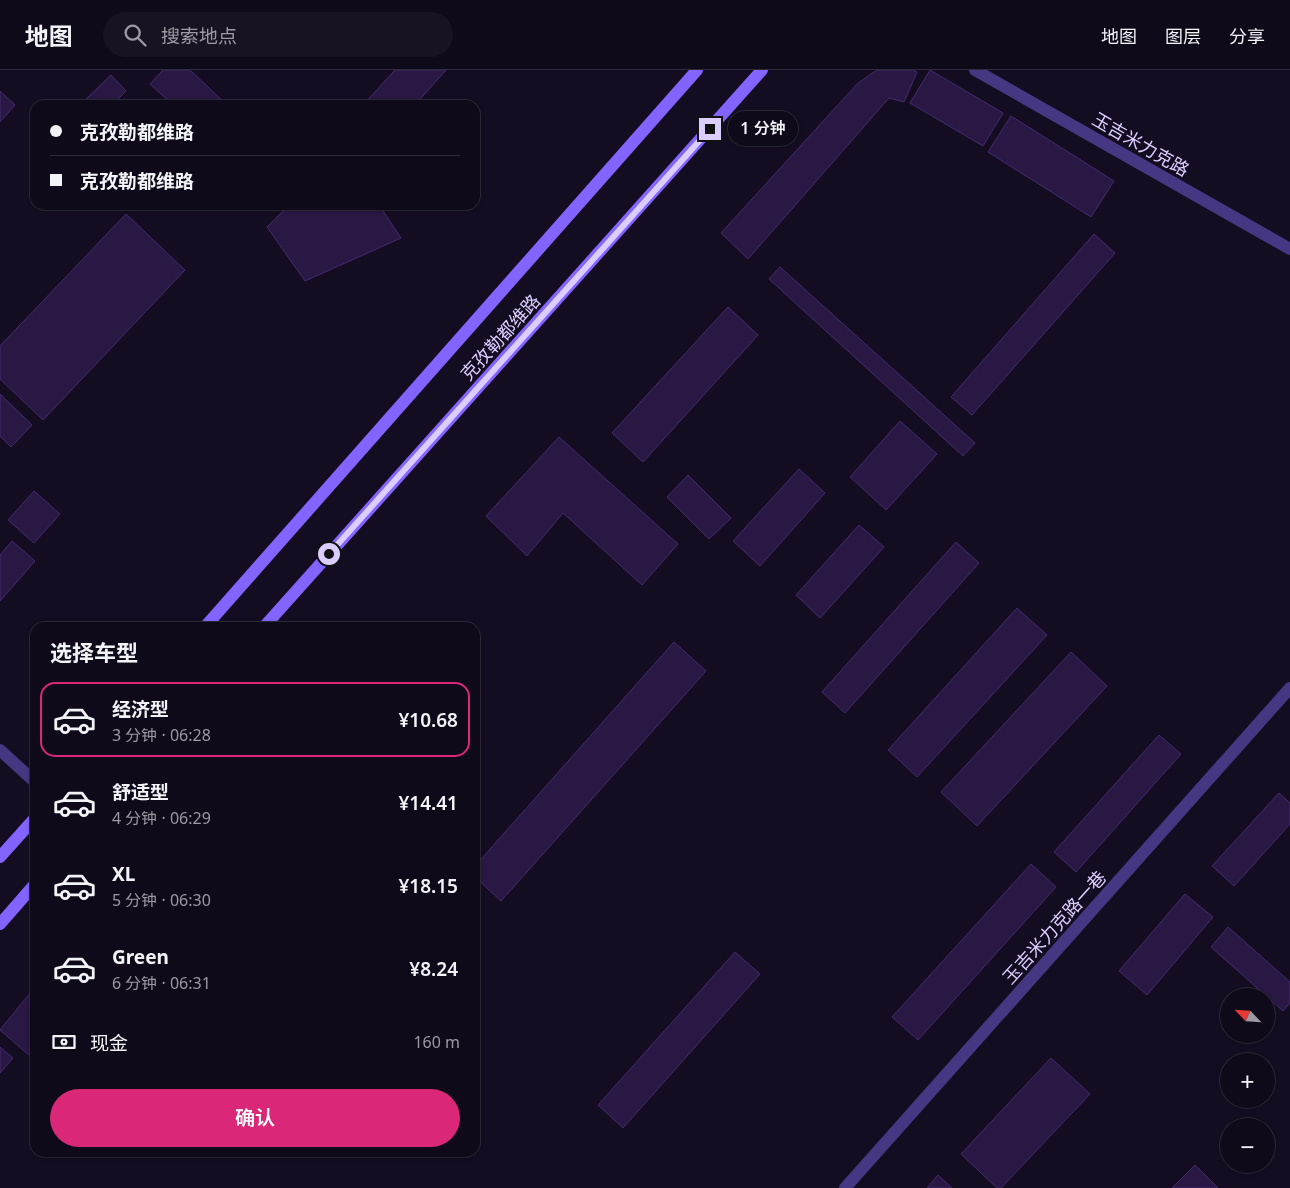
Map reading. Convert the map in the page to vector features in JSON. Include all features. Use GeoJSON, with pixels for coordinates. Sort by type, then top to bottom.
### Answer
{"type":"FeatureCollection","features":[{"type":"Feature","properties":{"kind":"main road","name":"克孜勒都维路"},"geometry":{"type":"LineString","coordinates":[[209,622],[697,70]]}},
{"type":"Feature","properties":{"kind":"main road","name":"克孜勒都维路"},"geometry":{"type":"LineString","coordinates":[[268,622],[762,70]]}},
{"type":"Feature","properties":{"kind":"main road"},"geometry":{"type":"LineString","coordinates":[[0,857],[30,824]]}},
{"type":"Feature","properties":{"kind":"main road"},"geometry":{"type":"LineString","coordinates":[[0,924],[30,890]]}},
{"type":"Feature","properties":{"kind":"street","name":"玉吉米力克路"},"geometry":{"type":"LineString","coordinates":[[975,70],[1290,249]]}},
{"type":"Feature","properties":{"kind":"street","name":"玉吉米力克路一巷"},"geometry":{"type":"LineString","coordinates":[[845,1188],[1290,688]]}},
{"type":"Feature","properties":{"kind":"street"},"geometry":{"type":"LineString","coordinates":[[0,750],[30,777]]}},
{"type":"Feature","properties":{"kind":"building"},"geometry":{"type":"Polygon","coordinates":[[[163,70],[190,70],[222,100],[168,100],[150,84],[163,70]]]}},
{"type":"Feature","properties":{"kind":"building"},"geometry":{"type":"Polygon","coordinates":[[[395,70],[446,70],[419,100],[368,100],[395,70]]]}},
{"type":"Feature","properties":{"kind":"building"},"geometry":{"type":"Polygon","coordinates":[[[877,70],[912,70],[917,72],[904,102],[889,98],[748,259],[721,233],[858,83],[877,70]]]}},
{"type":"Feature","properties":{"kind":"building"},"geometry":{"type":"Polygon","coordinates":[[[930,70],[1003,113],[983,146],[910,103],[930,70]]]}},
{"type":"Feature","properties":{"kind":"building"},"geometry":{"type":"Polygon","coordinates":[[[111,75],[126,91],[117,100],[85,100],[111,75]]]}},
{"type":"Feature","properties":{"kind":"building"},"geometry":{"type":"Polygon","coordinates":[[[0,91],[15,105],[0,122],[0,91]]]}},
{"type":"Feature","properties":{"kind":"building"},"geometry":{"type":"Polygon","coordinates":[[[1011,116],[1114,181],[1091,217],[988,152],[1011,116]]]}},
{"type":"Feature","properties":{"kind":"building"},"geometry":{"type":"Polygon","coordinates":[[[284,210],[382,210],[401,238],[305,281],[267,227],[284,210]]]}},
{"type":"Feature","properties":{"kind":"building"},"geometry":{"type":"Polygon","coordinates":[[[126,214],[185,270],[43,420],[0,379],[0,346],[126,214]]]}},
{"type":"Feature","properties":{"kind":"building"},"geometry":{"type":"Polygon","coordinates":[[[1094,234],[1115,253],[972,415],[951,397],[1094,234]]]}},
{"type":"Feature","properties":{"kind":"building"},"geometry":{"type":"Polygon","coordinates":[[[780,267],[975,443],[963,456],[769,279],[780,267]]]}},
{"type":"Feature","properties":{"kind":"building"},"geometry":{"type":"Polygon","coordinates":[[[728,307],[758,335],[643,462],[612,433],[728,307]]]}},
{"type":"Feature","properties":{"kind":"building"},"geometry":{"type":"Polygon","coordinates":[[[0,394],[32,425],[11,447],[0,436],[0,394]]]}},
{"type":"Feature","properties":{"kind":"building"},"geometry":{"type":"Polygon","coordinates":[[[900,421],[937,454],[886,510],[850,477],[900,421]]]}},
{"type":"Feature","properties":{"kind":"building"},"geometry":{"type":"Polygon","coordinates":[[[559,437],[678,544],[642,585],[563,513],[527,556],[486,516],[559,437]]]}},
{"type":"Feature","properties":{"kind":"building"},"geometry":{"type":"Polygon","coordinates":[[[799,469],[825,493],[760,566],[733,541],[799,469]]]}},
{"type":"Feature","properties":{"kind":"building"},"geometry":{"type":"Polygon","coordinates":[[[688,475],[731,518],[709,539],[667,497],[688,475]]]}},
{"type":"Feature","properties":{"kind":"building"},"geometry":{"type":"Polygon","coordinates":[[[34,491],[60,514],[34,543],[8,520],[34,491]]]}},
{"type":"Feature","properties":{"kind":"building"},"geometry":{"type":"Polygon","coordinates":[[[859,525],[884,547],[820,618],[796,595],[859,525]]]}},
{"type":"Feature","properties":{"kind":"building"},"geometry":{"type":"Polygon","coordinates":[[[12,541],[35,561],[0,601],[0,555],[12,541]]]}},
{"type":"Feature","properties":{"kind":"building"},"geometry":{"type":"Polygon","coordinates":[[[956,542],[979,563],[845,713],[822,692],[956,542]]]}},
{"type":"Feature","properties":{"kind":"building"},"geometry":{"type":"Polygon","coordinates":[[[1017,608],[1047,635],[917,777],[888,750],[1017,608]]]}},
{"type":"Feature","properties":{"kind":"building"},"geometry":{"type":"Polygon","coordinates":[[[674,642],[706,671],[501,901],[480,882],[480,860],[674,642]]]}},
{"type":"Feature","properties":{"kind":"building"},"geometry":{"type":"Polygon","coordinates":[[[1071,652],[1107,686],[977,826],[941,792],[1071,652]]]}},
{"type":"Feature","properties":{"kind":"building"},"geometry":{"type":"Polygon","coordinates":[[[1159,735],[1181,754],[1076,872],[1054,852],[1159,735]]]}},
{"type":"Feature","properties":{"kind":"building"},"geometry":{"type":"Polygon","coordinates":[[[1279,793],[1290,803],[1290,824],[1234,886],[1212,866],[1279,793]]]}},
{"type":"Feature","properties":{"kind":"building"},"geometry":{"type":"Polygon","coordinates":[[[1031,864],[1056,887],[918,1040],[892,1017],[1031,864]]]}},
{"type":"Feature","properties":{"kind":"building"},"geometry":{"type":"Polygon","coordinates":[[[1185,894],[1213,917],[1147,995],[1119,971],[1185,894]]]}},
{"type":"Feature","properties":{"kind":"building"},"geometry":{"type":"Polygon","coordinates":[[[1228,927],[1290,982],[1290,1003],[1283,1011],[1275,1004],[1275,988],[1257,988],[1211,947],[1228,927]]]}},
{"type":"Feature","properties":{"kind":"building"},"geometry":{"type":"Polygon","coordinates":[[[735,952],[760,974],[623,1128],[598,1105],[735,952]]]}},
{"type":"Feature","properties":{"kind":"building"},"geometry":{"type":"Polygon","coordinates":[[[30,993],[30,1056],[0,1030],[30,993]]]}},
{"type":"Feature","properties":{"kind":"building"},"geometry":{"type":"Polygon","coordinates":[[[0,1047],[13,1058],[0,1073],[0,1047]]]}},
{"type":"Feature","properties":{"kind":"building"},"geometry":{"type":"Polygon","coordinates":[[[1051,1058],[1090,1094],[1001,1188],[997,1188],[961,1154],[1051,1058]]]}},
{"type":"Feature","properties":{"kind":"building"},"geometry":{"type":"Polygon","coordinates":[[[1195,1165],[1218,1188],[1172,1188],[1195,1165]]]}},
{"type":"Feature","properties":{"kind":"building"},"geometry":{"type":"Polygon","coordinates":[[[938,1175],[952,1188],[927,1188],[938,1175]]]}},
{"type":"Feature","properties":{"kind":"route"},"geometry":{"type":"LineString","coordinates":[[329,554],[710,129]]}}]}
